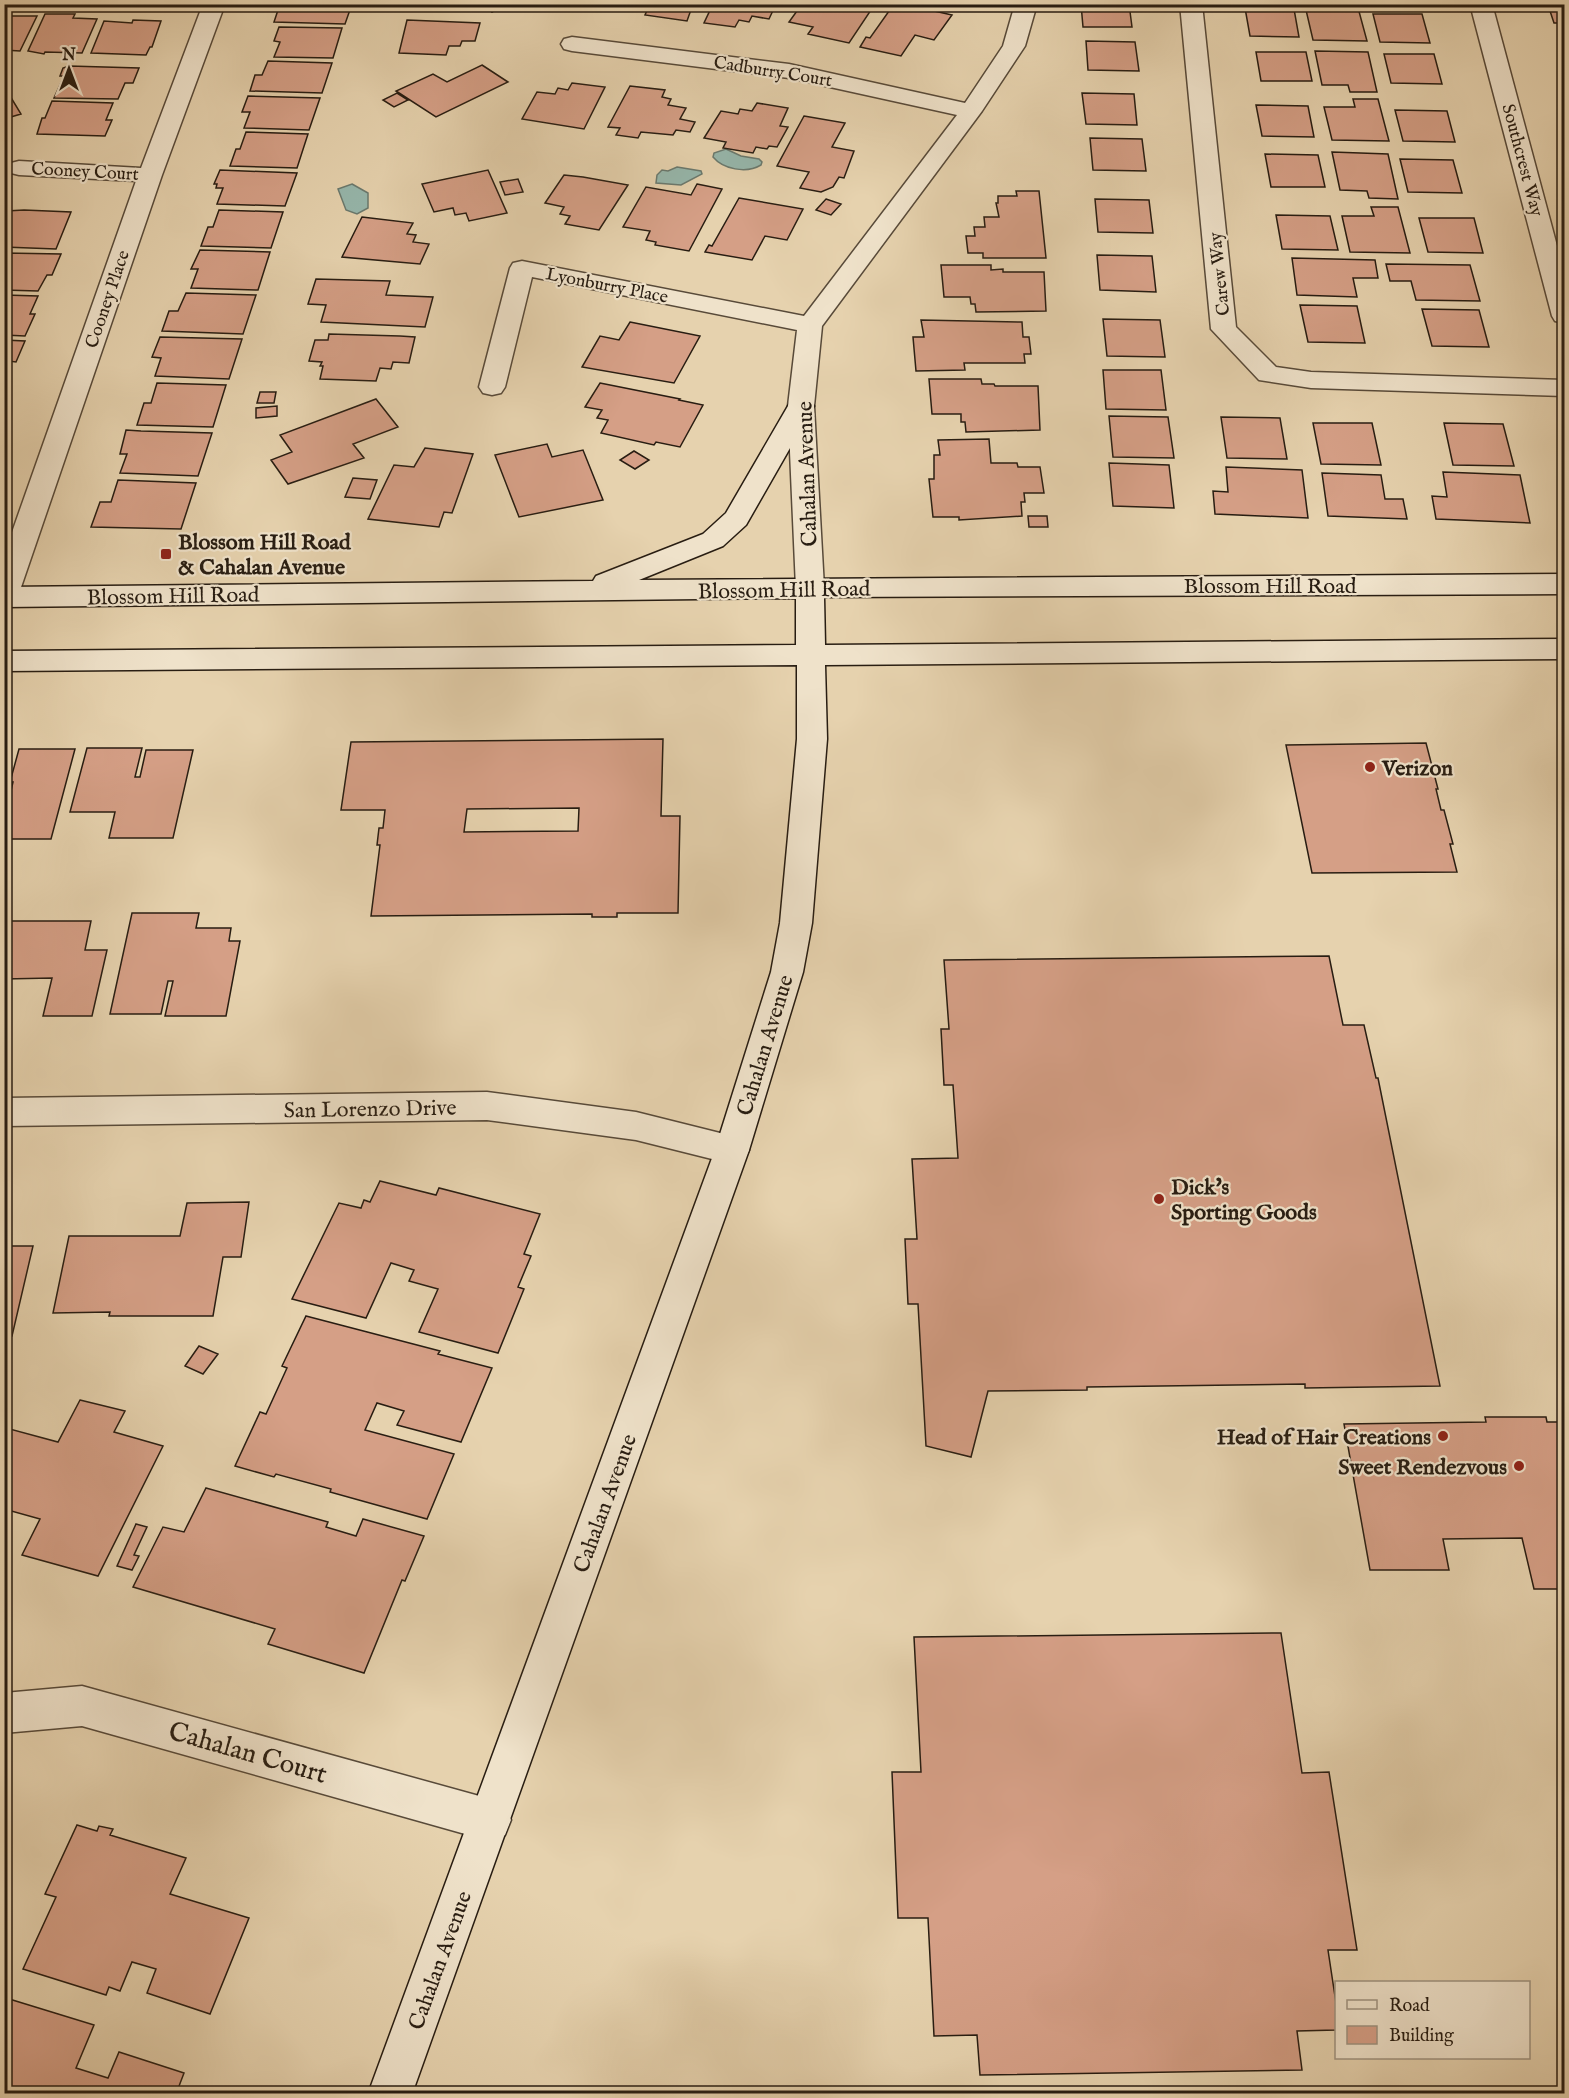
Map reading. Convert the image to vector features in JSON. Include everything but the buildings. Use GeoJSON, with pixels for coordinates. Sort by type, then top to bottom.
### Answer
{"type":"FeatureCollection","features":[{"type":"Feature","properties":{"kind":"street","name":"Cooney Place"},"geometry":{"type":"LineString","coordinates":[[4,596],[150,175],[214,4]]}},
{"type":"Feature","properties":{"kind":"street"},"geometry":{"type":"LineString","coordinates":[[810,325],[970,111],[1014,46],[1026,4]]}},
{"type":"Feature","properties":{"kind":"street","name":"Carew Way"},"geometry":{"type":"LineString","coordinates":[[1191,4],[1224,330],[1268,374],[1311,380],[1564,388]]}},
{"type":"Feature","properties":{"kind":"street","name":"Southcrest Way"},"geometry":{"type":"LineString","coordinates":[[1481,4],[1564,316]]}},
{"type":"Feature","properties":{"kind":"street","name":"Cadburry Court"},"geometry":{"type":"LineString","coordinates":[[572,44],[789,71],[970,111]]}},
{"type":"Feature","properties":{"kind":"street","name":"Cooney Court"},"geometry":{"type":"LineString","coordinates":[[19,168],[150,175]]}},
{"type":"Feature","properties":{"kind":"street","name":"Lyonburry Place"},"geometry":{"type":"LineString","coordinates":[[492,387],[522,268],[810,325]]}},
{"type":"Feature","properties":{"kind":"street","name":"Cahalan Avenue"},"geometry":{"type":"LineString","coordinates":[[390,2094],[732,1150],[787,972],[796,923],[812,739],[810,588],[801,406],[810,325]]}},
{"type":"Feature","properties":{"kind":"street"},"geometry":{"type":"LineString","coordinates":[[583,591],[713,540],[736,519],[801,406]]}},
{"type":"Feature","properties":{"kind":"street","name":"Blossom Hill Road"},"geometry":{"type":"LineString","coordinates":[[4,596],[1564,584]]}},
{"type":"Feature","properties":{"kind":"street"},"geometry":{"type":"LineString","coordinates":[[4,661],[1564,650]]}},
{"type":"Feature","properties":{"kind":"street","name":"San Lorenzo Drive"},"geometry":{"type":"LineString","coordinates":[[4,1112],[487,1106],[636,1126],[732,1150]]}},
{"type":"Feature","properties":{"kind":"street","name":"Cahalan Court"},"geometry":{"type":"LineString","coordinates":[[4,1713],[82,1706],[490,1820]]}},
{"type":"Feature","properties":{"kind":"water"},"geometry":{"type":"Polygon","coordinates":[[[726,149],[741,156],[759,159],[762,162],[761,165],[742,170],[723,165],[713,157],[714,153],[726,149]]]}},
{"type":"Feature","properties":{"kind":"water"},"geometry":{"type":"Polygon","coordinates":[[[677,167],[701,171],[702,174],[681,185],[656,183],[657,175],[662,170],[668,171],[677,167]]]}},
{"type":"Feature","properties":{"kind":"water"},"geometry":{"type":"Polygon","coordinates":[[[352,184],[368,193],[368,208],[357,214],[346,210],[338,189],[352,184]]]}},
{"type":"Feature","properties":{"kind":"place","name":"Blossom Hill Road & Cahalan Avenue"},"geometry":{"type":"Point","coordinates":[166,554]}},
{"type":"Feature","properties":{"kind":"place","name":"Verizon"},"geometry":{"type":"Point","coordinates":[1370,767]}},
{"type":"Feature","properties":{"kind":"place","name":"Dick's Sporting Goods"},"geometry":{"type":"Point","coordinates":[1159,1199]}},
{"type":"Feature","properties":{"kind":"place","name":"Head of Hair Creations"},"geometry":{"type":"Point","coordinates":[1443,1436]}},
{"type":"Feature","properties":{"kind":"place","name":"Sweet Rendezvous"},"geometry":{"type":"Point","coordinates":[1519,1466]}}]}
